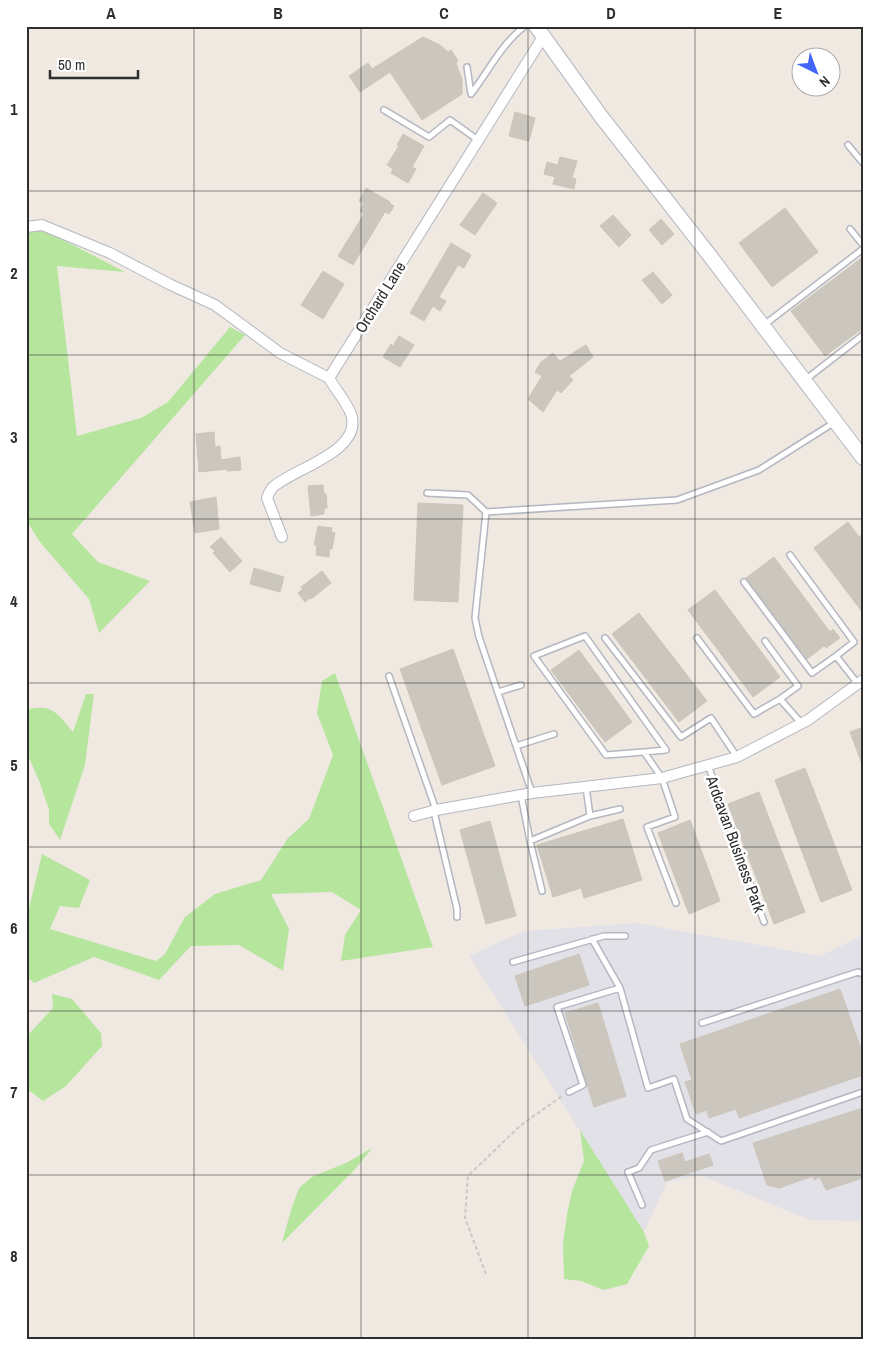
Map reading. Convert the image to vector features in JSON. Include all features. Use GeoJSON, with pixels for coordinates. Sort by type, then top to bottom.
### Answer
{"type":"FeatureCollection","features":[{"type":"Feature","properties":{"kind":"main road"},"geometry":{"type":"LineString","coordinates":[[540,32],[604,120],[863,458]]}},
{"type":"Feature","properties":{"kind":"street","name":"Orchard Lane"},"geometry":{"type":"LineString","coordinates":[[328,378],[478,141],[540,32]]}},
{"type":"Feature","properties":{"kind":"street"},"geometry":{"type":"LineString","coordinates":[[26,227],[42,225],[110,253],[169,284],[215,305],[280,354],[328,378],[352,415],[351,430],[345,442],[314,464],[272,488],[266,498],[282,537]]}},
{"type":"Feature","properties":{"kind":"street","name":"Ardcavan Business Park"},"geometry":{"type":"LineString","coordinates":[[414,816],[436,810],[532,793],[662,778],[737,757],[801,723],[860,682]]}},
{"type":"Feature","properties":{"kind":"lane"},"geometry":{"type":"LineString","coordinates":[[467,67],[471,94],[508,43],[525,26]]}},
{"type":"Feature","properties":{"kind":"lane"},"geometry":{"type":"LineString","coordinates":[[384,110],[429,137],[450,120],[478,141]]}},
{"type":"Feature","properties":{"kind":"lane"},"geometry":{"type":"LineString","coordinates":[[848,145],[863,163]]}},
{"type":"Feature","properties":{"kind":"lane"},"geometry":{"type":"LineString","coordinates":[[850,229],[863,245]]}},
{"type":"Feature","properties":{"kind":"lane"},"geometry":{"type":"LineString","coordinates":[[763,326],[863,249]]}},
{"type":"Feature","properties":{"kind":"lane"},"geometry":{"type":"LineString","coordinates":[[804,380],[863,335]]}},
{"type":"Feature","properties":{"kind":"lane"},"geometry":{"type":"LineString","coordinates":[[427,493],[468,495],[486,512],[677,500],[759,470],[835,421]]}},
{"type":"Feature","properties":{"kind":"lane"},"geometry":{"type":"LineString","coordinates":[[486,512],[475,618],[479,637],[532,793]]}},
{"type":"Feature","properties":{"kind":"lane"},"geometry":{"type":"LineString","coordinates":[[744,582],[812,672],[854,642],[790,555]]}},
{"type":"Feature","properties":{"kind":"lane"},"geometry":{"type":"LineString","coordinates":[[585,636],[666,750],[644,752],[606,755],[534,656],[585,636]]}},
{"type":"Feature","properties":{"kind":"lane"},"geometry":{"type":"LineString","coordinates":[[605,638],[681,737],[711,718],[737,757]]}},
{"type":"Feature","properties":{"kind":"lane"},"geometry":{"type":"LineString","coordinates":[[697,638],[754,714],[798,686],[765,641]]}},
{"type":"Feature","properties":{"kind":"lane","name":"Ardcavan Business Park"},"geometry":{"type":"LineString","coordinates":[[836,656],[860,682]]}},
{"type":"Feature","properties":{"kind":"lane"},"geometry":{"type":"LineString","coordinates":[[389,676],[436,810],[435,816],[453,886],[457,917]]}},
{"type":"Feature","properties":{"kind":"lane"},"geometry":{"type":"LineString","coordinates":[[498,692],[521,684]]}},
{"type":"Feature","properties":{"kind":"lane"},"geometry":{"type":"LineString","coordinates":[[780,699],[801,723]]}},
{"type":"Feature","properties":{"kind":"lane"},"geometry":{"type":"LineString","coordinates":[[516,746],[554,734]]}},
{"type":"Feature","properties":{"kind":"lane"},"geometry":{"type":"LineString","coordinates":[[644,752],[662,778],[675,817],[648,827],[676,903]]}},
{"type":"Feature","properties":{"kind":"lane","name":"Ardcavan Business Park"},"geometry":{"type":"LineString","coordinates":[[708,765],[764,922]]}},
{"type":"Feature","properties":{"kind":"lane"},"geometry":{"type":"LineString","coordinates":[[586,787],[590,816]]}},
{"type":"Feature","properties":{"kind":"lane"},"geometry":{"type":"LineString","coordinates":[[521,795],[542,890]]}},
{"type":"Feature","properties":{"kind":"lane"},"geometry":{"type":"LineString","coordinates":[[530,841],[590,816],[620,809]]}},
{"type":"Feature","properties":{"kind":"lane"},"geometry":{"type":"LineString","coordinates":[[513,962],[604,936],[625,936]]}},
{"type":"Feature","properties":{"kind":"lane"},"geometry":{"type":"LineString","coordinates":[[592,939],[620,988],[648,1088],[674,1079],[687,1118],[721,1141],[863,1092]]}},
{"type":"Feature","properties":{"kind":"lane"},"geometry":{"type":"LineString","coordinates":[[702,1023],[858,972],[863,974]]}},
{"type":"Feature","properties":{"kind":"lane"},"geometry":{"type":"LineString","coordinates":[[568,1092],[582,1085],[557,1007],[620,988]]}},
{"type":"Feature","properties":{"kind":"lane"},"geometry":{"type":"LineString","coordinates":[[642,1205],[628,1172],[639,1168],[651,1150],[708,1132]]}},
{"type":"Feature","properties":{"kind":"path"},"geometry":{"type":"LineString","coordinates":[[486,1274],[465,1218],[468,1176],[521,1125],[568,1092]]}},
{"type":"Feature","properties":{"kind":"shaded area"},"geometry":{"type":"Polygon","coordinates":[[[636,923],[820,956],[863,935],[863,1219],[860,1221],[810,1220],[700,1175],[667,1182],[644,1232],[469,956],[524,931],[636,923]]]}},
{"type":"Feature","properties":{"kind":"green space"},"geometry":{"type":"Polygon","coordinates":[[[44,230],[125,272],[57,266],[77,436],[141,418],[168,402],[230,327],[245,335],[72,534],[98,562],[150,581],[99,633],[89,599],[40,542],[26,520],[26,231],[44,230]]]}},
{"type":"Feature","properties":{"kind":"green space"},"geometry":{"type":"Polygon","coordinates":[[[335,673],[433,947],[341,961],[345,935],[361,910],[332,892],[271,894],[289,929],[283,971],[239,945],[191,946],[159,980],[94,957],[34,983],[26,976],[26,921],[42,854],[90,880],[79,908],[60,906],[50,929],[156,961],[165,954],[185,917],[215,894],[261,880],[288,838],[309,819],[333,755],[317,713],[322,681],[335,673]]]}},
{"type":"Feature","properties":{"kind":"green space"},"geometry":{"type":"Polygon","coordinates":[[[86,694],[94,694],[85,765],[60,840],[49,824],[49,810],[26,751],[26,710],[35,708],[49,709],[58,715],[73,732],[86,694]]]}},
{"type":"Feature","properties":{"kind":"green space"},"geometry":{"type":"Polygon","coordinates":[[[52,994],[72,999],[101,1033],[102,1046],[66,1086],[43,1101],[26,1088],[26,1037],[53,1008],[52,994]]]}},
{"type":"Feature","properties":{"kind":"green space"},"geometry":{"type":"Polygon","coordinates":[[[580,1130],[644,1232],[649,1246],[627,1284],[604,1290],[581,1281],[564,1279],[563,1243],[567,1215],[572,1191],[584,1161],[580,1130]]]}},
{"type":"Feature","properties":{"kind":"green space"},"geometry":{"type":"Polygon","coordinates":[[[372,1148],[357,1167],[282,1243],[299,1188],[312,1177],[348,1162],[372,1148]]]}},
{"type":"Feature","properties":{"kind":"building"},"geometry":{"type":"Polygon","coordinates":[[[423,37],[440,45],[448,52],[451,50],[458,61],[456,63],[462,79],[462,94],[422,120],[390,72],[360,92],[349,76],[368,63],[372,69],[423,37]]]}},
{"type":"Feature","properties":{"kind":"building"},"geometry":{"type":"Polygon","coordinates":[[[515,112],[535,118],[529,141],[509,136],[515,112]]]}},
{"type":"Feature","properties":{"kind":"building"},"geometry":{"type":"Polygon","coordinates":[[[403,134],[424,146],[412,167],[416,169],[408,183],[391,173],[393,169],[387,165],[399,146],[397,145],[403,134]]]}},
{"type":"Feature","properties":{"kind":"building"},"geometry":{"type":"Polygon","coordinates":[[[560,157],[577,161],[572,178],[576,179],[574,189],[553,184],[555,177],[544,174],[547,162],[558,165],[560,157]]]}},
{"type":"Feature","properties":{"kind":"building"},"geometry":{"type":"Polygon","coordinates":[[[366,188],[394,206],[389,214],[385,212],[353,265],[338,256],[364,214],[360,211],[364,203],[359,201],[366,188]]]}},
{"type":"Feature","properties":{"kind":"building"},"geometry":{"type":"Polygon","coordinates":[[[483,193],[497,203],[475,235],[460,225],[483,193]]]}},
{"type":"Feature","properties":{"kind":"building"},"geometry":{"type":"Polygon","coordinates":[[[785,208],[818,252],[772,287],[739,243],[785,208]]]}},
{"type":"Feature","properties":{"kind":"building"},"geometry":{"type":"Polygon","coordinates":[[[613,215],[631,235],[619,247],[600,226],[613,215]]]}},
{"type":"Feature","properties":{"kind":"building"},"geometry":{"type":"Polygon","coordinates":[[[661,219],[674,234],[662,245],[649,230],[661,219]]]}},
{"type":"Feature","properties":{"kind":"building"},"geometry":{"type":"Polygon","coordinates":[[[451,243],[471,255],[464,268],[458,265],[439,297],[446,301],[440,311],[433,306],[424,321],[410,313],[451,243]]]}},
{"type":"Feature","properties":{"kind":"building"},"geometry":{"type":"Polygon","coordinates":[[[863,257],[863,328],[825,356],[791,311],[863,257]]]}},
{"type":"Feature","properties":{"kind":"building"},"geometry":{"type":"Polygon","coordinates":[[[323,271],[344,284],[323,319],[301,305],[323,271]]]}},
{"type":"Feature","properties":{"kind":"building"},"geometry":{"type":"Polygon","coordinates":[[[653,272],[672,295],[662,304],[642,280],[653,272]]]}},
{"type":"Feature","properties":{"kind":"building"},"geometry":{"type":"Polygon","coordinates":[[[399,336],[414,345],[400,367],[383,357],[391,344],[393,346],[399,336]]]}},
{"type":"Feature","properties":{"kind":"building"},"geometry":{"type":"Polygon","coordinates":[[[586,345],[593,357],[569,376],[573,380],[561,393],[557,390],[543,412],[528,399],[542,376],[535,372],[541,362],[553,353],[560,361],[586,345]]]}},
{"type":"Feature","properties":{"kind":"building"},"geometry":{"type":"Polygon","coordinates":[[[214,432],[215,447],[220,446],[221,460],[240,457],[241,470],[227,471],[227,469],[199,472],[196,434],[214,432]]]}},
{"type":"Feature","properties":{"kind":"building"},"geometry":{"type":"Polygon","coordinates":[[[323,485],[327,508],[324,508],[324,514],[311,516],[308,486],[323,485]]]}},
{"type":"Feature","properties":{"kind":"building"},"geometry":{"type":"Polygon","coordinates":[[[216,497],[219,529],[195,533],[190,502],[216,497]]]}},
{"type":"Feature","properties":{"kind":"building"},"geometry":{"type":"Polygon","coordinates":[[[418,503],[463,505],[458,602],[414,600],[418,503]]]}},
{"type":"Feature","properties":{"kind":"building"},"geometry":{"type":"Polygon","coordinates":[[[848,522],[859,537],[863,534],[863,613],[814,548],[848,522]]]}},
{"type":"Feature","properties":{"kind":"building"},"geometry":{"type":"Polygon","coordinates":[[[318,526],[332,528],[331,532],[335,533],[329,557],[316,555],[317,545],[314,545],[318,526]]]}},
{"type":"Feature","properties":{"kind":"building"},"geometry":{"type":"Polygon","coordinates":[[[221,537],[242,561],[230,572],[210,547],[221,537]]]}},
{"type":"Feature","properties":{"kind":"building"},"geometry":{"type":"Polygon","coordinates":[[[774,557],[830,632],[833,629],[840,638],[826,648],[824,646],[807,659],[746,578],[774,557]]]}},
{"type":"Feature","properties":{"kind":"building"},"geometry":{"type":"Polygon","coordinates":[[[254,568],[284,577],[280,592],[250,584],[254,568]]]}},
{"type":"Feature","properties":{"kind":"building"},"geometry":{"type":"Polygon","coordinates":[[[322,571],[331,583],[305,602],[298,593],[303,589],[301,587],[322,571]]]}},
{"type":"Feature","properties":{"kind":"building"},"geometry":{"type":"Polygon","coordinates":[[[715,590],[780,677],[753,697],[688,610],[715,590]]]}},
{"type":"Feature","properties":{"kind":"building"},"geometry":{"type":"Polygon","coordinates":[[[639,613],[707,701],[679,722],[612,634],[639,613]]]}},
{"type":"Feature","properties":{"kind":"building"},"geometry":{"type":"Polygon","coordinates":[[[453,649],[495,766],[442,785],[400,669],[453,649]]]}},
{"type":"Feature","properties":{"kind":"building"},"geometry":{"type":"Polygon","coordinates":[[[579,650],[632,722],[605,742],[551,670],[579,650]]]}},
{"type":"Feature","properties":{"kind":"building"},"geometry":{"type":"Polygon","coordinates":[[[863,727],[863,764],[862,764],[850,732],[863,727]]]}},
{"type":"Feature","properties":{"kind":"building"},"geometry":{"type":"Polygon","coordinates":[[[805,768],[852,890],[821,902],[775,780],[805,768]]]}},
{"type":"Feature","properties":{"kind":"building"},"geometry":{"type":"Polygon","coordinates":[[[759,792],[805,912],[774,924],[728,804],[759,792]]]}},
{"type":"Feature","properties":{"kind":"building"},"geometry":{"type":"Polygon","coordinates":[[[623,819],[642,880],[584,898],[581,888],[553,897],[537,845],[623,819]]]}},
{"type":"Feature","properties":{"kind":"building"},"geometry":{"type":"Polygon","coordinates":[[[690,820],[720,901],[689,914],[658,833],[690,820]]]}},
{"type":"Feature","properties":{"kind":"building"},"geometry":{"type":"Polygon","coordinates":[[[490,821],[516,916],[486,924],[460,830],[490,821]]]}},
{"type":"Feature","properties":{"kind":"building"},"geometry":{"type":"Polygon","coordinates":[[[579,954],[589,985],[525,1006],[515,976],[579,954]]]}},
{"type":"Feature","properties":{"kind":"building"},"geometry":{"type":"Polygon","coordinates":[[[840,989],[863,1055],[863,1075],[739,1118],[736,1109],[709,1118],[707,1110],[696,1114],[685,1082],[692,1080],[680,1044],[840,989]]]}},
{"type":"Feature","properties":{"kind":"building"},"geometry":{"type":"Polygon","coordinates":[[[598,1003],[626,1096],[594,1107],[565,1013],[598,1003]]]}},
{"type":"Feature","properties":{"kind":"building"},"geometry":{"type":"Polygon","coordinates":[[[863,1108],[863,1178],[826,1190],[820,1177],[814,1180],[813,1176],[779,1188],[767,1185],[753,1143],[863,1108]]]}},
{"type":"Feature","properties":{"kind":"building"},"geometry":{"type":"Polygon","coordinates":[[[682,1153],[685,1162],[709,1154],[713,1165],[665,1181],[658,1161],[682,1153]]]}}]}
